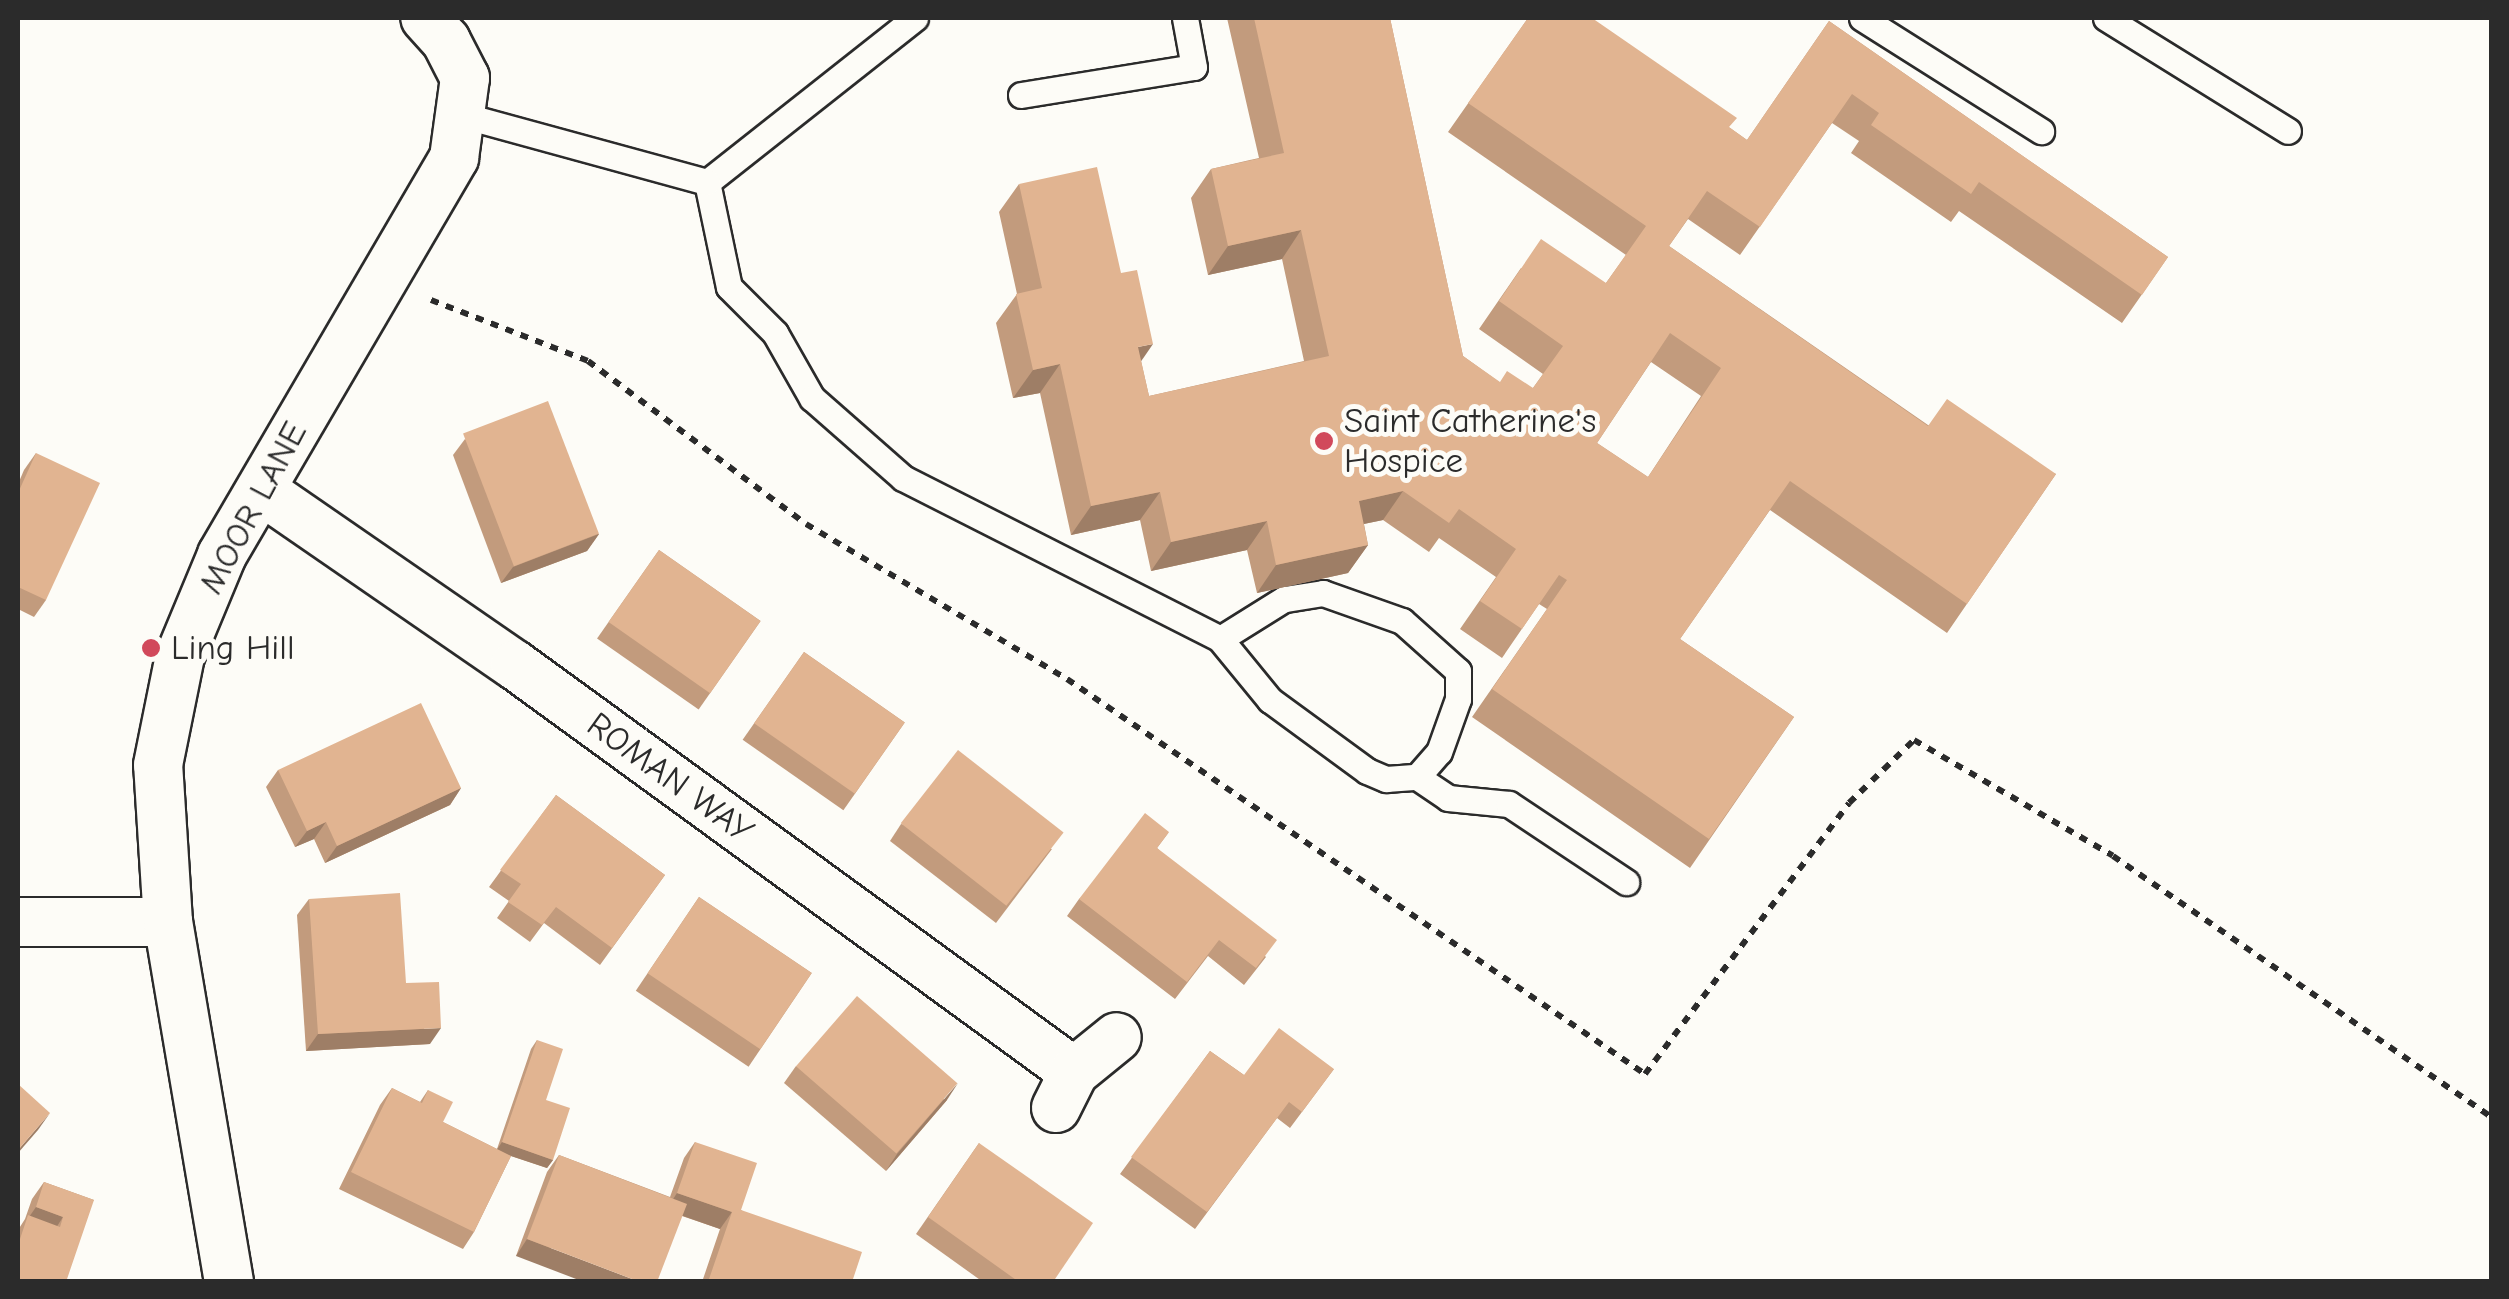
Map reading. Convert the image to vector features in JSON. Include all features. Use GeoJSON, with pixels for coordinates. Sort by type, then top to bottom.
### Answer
{"type":"FeatureCollection","features":[{"type":"Feature","properties":{"kind":"street","name":"MOOR LANE"},"geometry":{"type":"LineString","coordinates":[[229,1282],[168,922],[158,765],[180,656],[222,555],[454,158],[465,78],[424,18]]}},
{"type":"Feature","properties":{"kind":"street","name":"ROMAN WAY"},"geometry":{"type":"LineString","coordinates":[[261,490],[515,665],[1065,1090],[1117,1037]]}},
{"type":"Feature","properties":{"kind":"street"},"geometry":{"type":"LineString","coordinates":[[18,922],[168,922]]}},
{"type":"Feature","properties":{"kind":"lane"},"geometry":{"type":"LineString","coordinates":[[706,182],[915,18]]}},
{"type":"Feature","properties":{"kind":"lane"},"geometry":{"type":"LineString","coordinates":[[1021,95],[1194,66],[1185,18]]}},
{"type":"Feature","properties":{"kind":"lane"},"geometry":{"type":"LineString","coordinates":[[1862,18],[2041,131]]}},
{"type":"Feature","properties":{"kind":"lane"},"geometry":{"type":"LineString","coordinates":[[2106,18],[2288,131]]}},
{"type":"Feature","properties":{"kind":"lane"},"geometry":{"type":"LineString","coordinates":[[462,115],[706,182]]}},
{"type":"Feature","properties":{"kind":"lane"},"geometry":{"type":"LineString","coordinates":[[706,182],[729,286],[775,333],[812,398],[903,478],[1220,639],[1270,700],[1367,771],[1386,779],[1416,777],[1448,798],[1509,804],[1626,882]]}},
{"type":"Feature","properties":{"kind":"lane"},"geometry":{"type":"LineString","coordinates":[[1220,639],[1284,599],[1324,593],[1402,621],[1458,671],[1452,720],[1440,752],[1416,777]]}},
{"type":"Feature","properties":{"kind":"building","name":"Saint Catherine's Hospice"},"geometry":{"type":"Polygon","coordinates":[[[1254,18],[1390,18],[1463,356],[1500,382],[1507,371],[1533,388],[1563,346],[1499,301],[1541,239],[1606,283],[1646,226],[1468,103],[1528,18],[1592,18],[1737,118],[1729,127],[1747,140],[1829,21],[2168,257],[2142,295],[1979,182],[1971,194],[1871,125],[1879,113],[1852,94],[1760,227],[1707,191],[1669,246],[1928,426],[1947,399],[2056,474],[1967,604],[1790,481],[1680,639],[1794,717],[1709,839],[1492,689],[1567,580],[1559,575],[1522,629],[1480,601],[1516,549],[1459,509],[1449,523],[1403,491],[1359,501],[1368,545],[1276,565],[1267,521],[1171,542],[1160,492],[1091,506],[1060,364],[1033,370],[1016,294],[1042,288],[1019,184],[1097,167],[1121,273],[1137,270],[1153,344],[1138,347],[1149,396],[1329,356],[1301,230],[1228,246],[1211,169],[1284,153],[1254,18]],[[1670,333],[1597,443],[1648,477],[1721,368],[1670,333]]]}},
{"type":"Feature","properties":{"kind":"building"},"geometry":{"type":"Polygon","coordinates":[[[548,401],[599,534],[514,566],[463,434],[548,401]]]}},
{"type":"Feature","properties":{"kind":"building"},"geometry":{"type":"Polygon","coordinates":[[[36,453],[100,483],[46,600],[18,587],[18,493],[36,453]]]}},
{"type":"Feature","properties":{"kind":"building"},"geometry":{"type":"Polygon","coordinates":[[[659,550],[761,621],[710,693],[609,622],[659,550]]]}},
{"type":"Feature","properties":{"kind":"building"},"geometry":{"type":"Polygon","coordinates":[[[804,652],[905,723],[855,794],[754,723],[804,652]]]}},
{"type":"Feature","properties":{"kind":"building"},"geometry":{"type":"Polygon","coordinates":[[[421,703],[461,788],[337,846],[326,822],[307,831],[278,770],[421,703]]]}},
{"type":"Feature","properties":{"kind":"building"},"geometry":{"type":"Polygon","coordinates":[[[958,750],[1064,832],[1006,906],[901,823],[958,750]]]}},
{"type":"Feature","properties":{"kind":"building"},"geometry":{"type":"Polygon","coordinates":[[[556,795],[665,875],[612,948],[556,907],[542,925],[508,902],[521,884],[500,870],[556,795]]]}},
{"type":"Feature","properties":{"kind":"building"},"geometry":{"type":"Polygon","coordinates":[[[1145,813],[1169,832],[1157,848],[1277,940],[1256,968],[1219,940],[1187,982],[1079,899],[1145,813]]]}},
{"type":"Feature","properties":{"kind":"building"},"geometry":{"type":"Polygon","coordinates":[[[400,893],[406,983],[439,982],[441,1028],[318,1034],[309,899],[400,893]]]}},
{"type":"Feature","properties":{"kind":"building"},"geometry":{"type":"Polygon","coordinates":[[[699,897],[812,973],[760,1049],[648,973],[699,897]]]}},
{"type":"Feature","properties":{"kind":"building"},"geometry":{"type":"Polygon","coordinates":[[[857,996],[957,1083],[896,1153],[796,1066],[857,996]]]}},
{"type":"Feature","properties":{"kind":"building"},"geometry":{"type":"Polygon","coordinates":[[[1279,1028],[1334,1069],[1302,1112],[1289,1102],[1207,1212],[1131,1157],[1210,1051],[1244,1075],[1279,1028]]]}},
{"type":"Feature","properties":{"kind":"building"},"geometry":{"type":"Polygon","coordinates":[[[537,1040],[563,1049],[546,1100],[570,1108],[553,1160],[502,1142],[537,1040]]]}},
{"type":"Feature","properties":{"kind":"building"},"geometry":{"type":"Polygon","coordinates":[[[18,1084],[50,1113],[18,1150],[18,1084]]]}},
{"type":"Feature","properties":{"kind":"building"},"geometry":{"type":"Polygon","coordinates":[[[392,1088],[422,1103],[428,1090],[453,1102],[443,1122],[511,1156],[474,1232],[351,1172],[392,1088]]]}},
{"type":"Feature","properties":{"kind":"building"},"geometry":{"type":"Polygon","coordinates":[[[695,1142],[757,1163],[741,1210],[862,1252],[852,1282],[708,1282],[732,1212],[677,1193],[695,1142]]]}},
{"type":"Feature","properties":{"kind":"building"},"geometry":{"type":"Polygon","coordinates":[[[979,1143],[1093,1223],[1053,1282],[1019,1282],[928,1217],[979,1143]]]}},
{"type":"Feature","properties":{"kind":"building"},"geometry":{"type":"Polygon","coordinates":[[[559,1155],[687,1204],[657,1282],[640,1282],[527,1239],[559,1155]]]}},
{"type":"Feature","properties":{"kind":"building"},"geometry":{"type":"Polygon","coordinates":[[[44,1182],[94,1200],[66,1282],[18,1282],[18,1245],[28,1215],[60,1227],[63,1217],[36,1207],[44,1182]]]}},
{"type":"Feature","properties":{"kind":"place","name":"Saint Catherine's Hospice"},"geometry":{"type":"Point","coordinates":[1324,441]}},
{"type":"Feature","properties":{"kind":"place","name":"Ling Hill"},"geometry":{"type":"Point","coordinates":[151,648]}}]}
